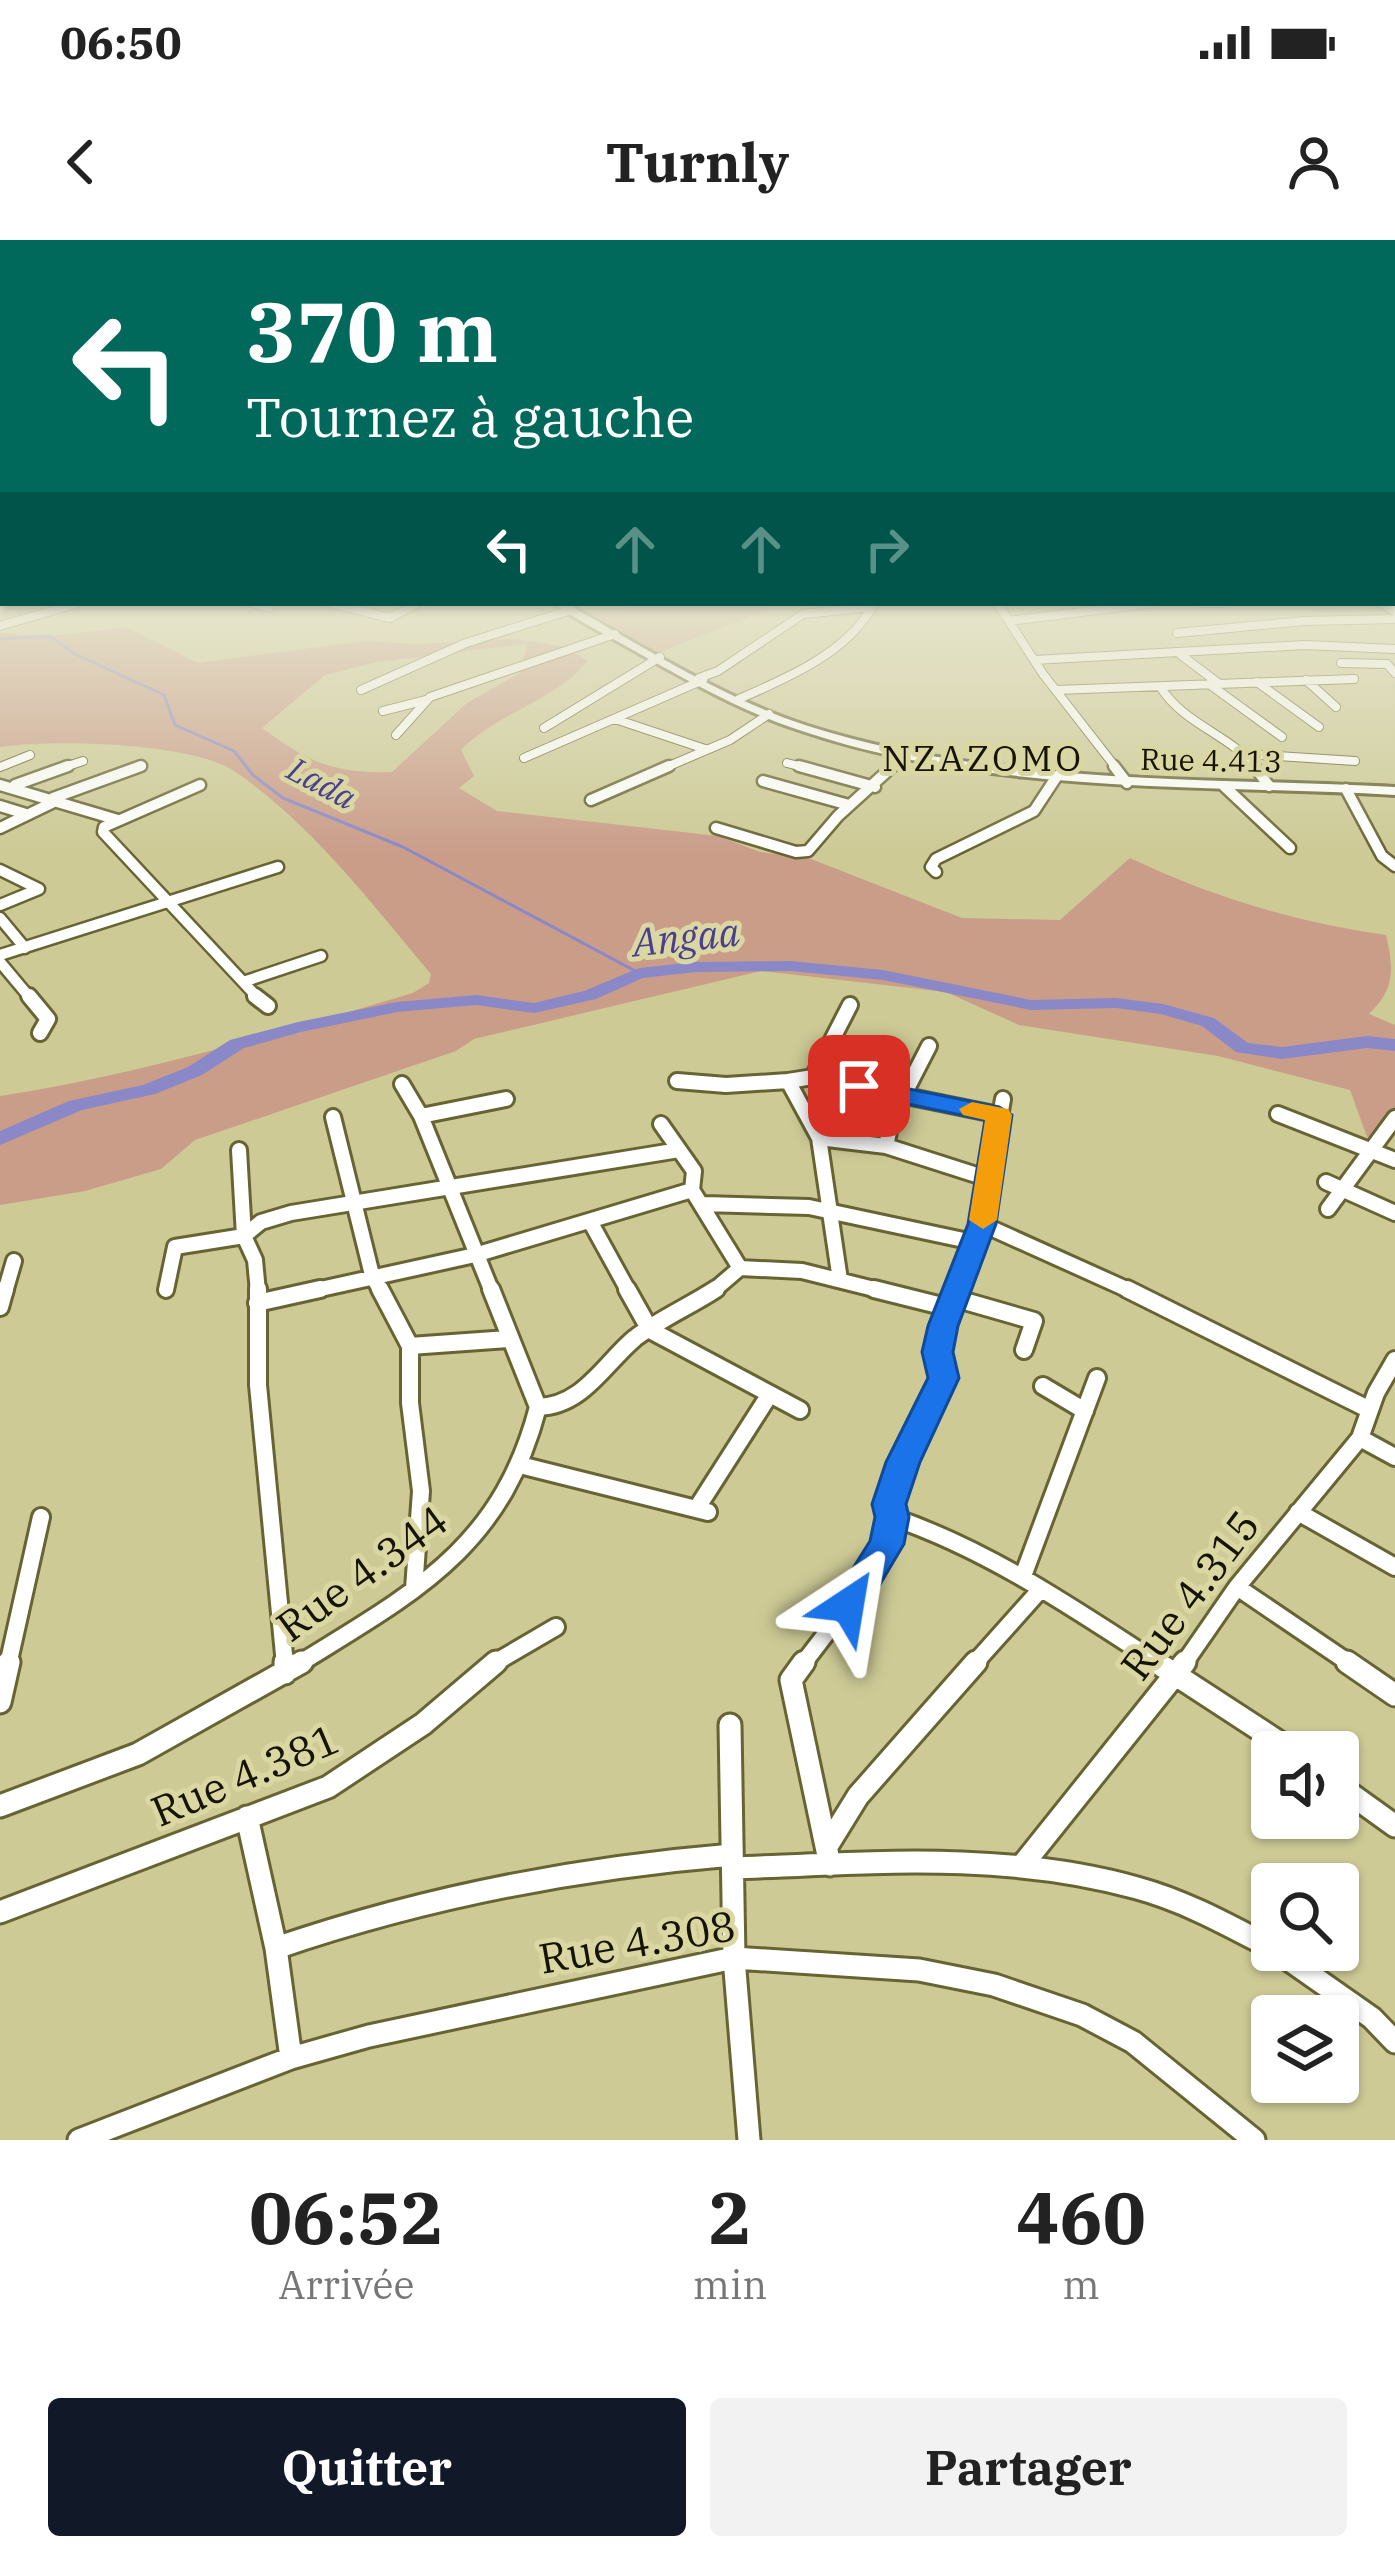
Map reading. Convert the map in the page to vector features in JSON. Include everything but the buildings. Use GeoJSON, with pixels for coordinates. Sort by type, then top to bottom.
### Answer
{"type":"FeatureCollection","features":[{"type":"Feature","properties":{"kind":"street"},"geometry":{"type":"LineString","coordinates":[[361,689],[389,677]]}},
{"type":"Feature","properties":{"kind":"street"},"geometry":{"type":"LineString","coordinates":[[383,711],[493,677]]}},
{"type":"Feature","properties":{"kind":"street"},"geometry":{"type":"LineString","coordinates":[[544,728],[628,677]]}},
{"type":"Feature","properties":{"kind":"street","name":"Rue 4.413"},"geometry":{"type":"LineString","coordinates":[[697,677],[814,731],[908,752],[1127,783],[1395,791]]}},
{"type":"Feature","properties":{"kind":"street"},"geometry":{"type":"LineString","coordinates":[[524,758],[705,677]]}},
{"type":"Feature","properties":{"kind":"street"},"geometry":{"type":"LineString","coordinates":[[739,699],[786,677]]}},
{"type":"Feature","properties":{"kind":"street"},"geometry":{"type":"LineString","coordinates":[[1046,677],[1127,783]]}},
{"type":"Feature","properties":{"kind":"street"},"geometry":{"type":"LineString","coordinates":[[1206,677],[1282,737]]}},
{"type":"Feature","properties":{"kind":"street"},"geometry":{"type":"LineString","coordinates":[[1056,690],[1354,679]]}},
{"type":"Feature","properties":{"kind":"street"},"geometry":{"type":"LineString","coordinates":[[1306,680],[1336,707]]}},
{"type":"Feature","properties":{"kind":"street"},"geometry":{"type":"LineString","coordinates":[[1257,682],[1319,727]]}},
{"type":"Feature","properties":{"kind":"street"},"geometry":{"type":"LineString","coordinates":[[1161,688],[1174,708],[1245,754],[1269,786]]}},
{"type":"Feature","properties":{"kind":"street"},"geometry":{"type":"LineString","coordinates":[[396,735],[426,700]]}},
{"type":"Feature","properties":{"kind":"street"},"geometry":{"type":"LineString","coordinates":[[591,800],[730,740],[769,714]]}},
{"type":"Feature","properties":{"kind":"street"},"geometry":{"type":"LineString","coordinates":[[616,719],[705,749]]}},
{"type":"Feature","properties":{"kind":"street"},"geometry":{"type":"LineString","coordinates":[[716,829],[805,852],[821,829],[875,787],[908,752]]}},
{"type":"Feature","properties":{"kind":"street"},"geometry":{"type":"LineString","coordinates":[[1245,754],[1355,761]]}},
{"type":"Feature","properties":{"kind":"street"},"geometry":{"type":"LineString","coordinates":[[0,767],[30,755]]}},
{"type":"Feature","properties":{"kind":"street"},"geometry":{"type":"LineString","coordinates":[[5,786],[83,760]]}},
{"type":"Feature","properties":{"kind":"street"},"geometry":{"type":"LineString","coordinates":[[787,763],[875,787]]}},
{"type":"Feature","properties":{"kind":"street"},"geometry":{"type":"LineString","coordinates":[[0,828],[56,799],[142,766]]}},
{"type":"Feature","properties":{"kind":"street"},"geometry":{"type":"LineString","coordinates":[[936,872],[931,867],[936,859],[1034,811],[1058,776]]}},
{"type":"Feature","properties":{"kind":"street"},"geometry":{"type":"LineString","coordinates":[[763,781],[849,805]]}},
{"type":"Feature","properties":{"kind":"street"},"geometry":{"type":"LineString","coordinates":[[200,785],[104,826],[103,832],[246,981],[249,992],[268,1006]]}},
{"type":"Feature","properties":{"kind":"street"},"geometry":{"type":"LineString","coordinates":[[5,786],[118,820]]}},
{"type":"Feature","properties":{"kind":"street"},"geometry":{"type":"LineString","coordinates":[[1224,786],[1253,818],[1291,848]]}},
{"type":"Feature","properties":{"kind":"street"},"geometry":{"type":"LineString","coordinates":[[1346,789],[1382,856],[1395,866]]}},
{"type":"Feature","properties":{"kind":"street"},"geometry":{"type":"LineString","coordinates":[[0,806],[26,814]]}},
{"type":"Feature","properties":{"kind":"street"},"geometry":{"type":"LineString","coordinates":[[40,1033],[48,1019],[0,958],[278,867]]}},
{"type":"Feature","properties":{"kind":"street"},"geometry":{"type":"LineString","coordinates":[[0,870],[39,889],[0,905]]}},
{"type":"Feature","properties":{"kind":"street"},"geometry":{"type":"LineString","coordinates":[[0,918],[25,947]]}},
{"type":"Feature","properties":{"kind":"street"},"geometry":{"type":"LineString","coordinates":[[246,981],[321,956]]}},
{"type":"Feature","properties":{"kind":"street"},"geometry":{"type":"LineString","coordinates":[[813,1078],[850,1005]]}},
{"type":"Feature","properties":{"kind":"street"},"geometry":{"type":"LineString","coordinates":[[886,1146],[887,1131],[929,1046]]}},
{"type":"Feature","properties":{"kind":"street"},"geometry":{"type":"LineString","coordinates":[[677,1081],[726,1085],[813,1078],[1001,1107],[982,1224],[938,1352],[944,1378],[903,1462],[889,1504],[892,1517],[887,1544],[791,1680],[830,1854]]}},
{"type":"Feature","properties":{"kind":"street"},"geometry":{"type":"LineString","coordinates":[[788,1082],[819,1138],[833,1206],[840,1280]]}},
{"type":"Feature","properties":{"kind":"street"},"geometry":{"type":"LineString","coordinates":[[402,1084],[421,1116],[538,1407],[549,1409],[568,1400],[650,1330],[688,1302],[728,1283],[740,1268]]}},
{"type":"Feature","properties":{"kind":"street"},"geometry":{"type":"LineString","coordinates":[[421,1116],[506,1100]]}},
{"type":"Feature","properties":{"kind":"street"},"geometry":{"type":"LineString","coordinates":[[1278,1114],[1395,1160]]}},
{"type":"Feature","properties":{"kind":"street"},"geometry":{"type":"LineString","coordinates":[[333,1118],[372,1275],[410,1346],[410,1403],[421,1491],[414,1589]]}},
{"type":"Feature","properties":{"kind":"street"},"geometry":{"type":"LineString","coordinates":[[1328,1209],[1395,1118]]}},
{"type":"Feature","properties":{"kind":"street"},"geometry":{"type":"LineString","coordinates":[[661,1124],[694,1172],[692,1190],[740,1268]]}},
{"type":"Feature","properties":{"kind":"street"},"geometry":{"type":"LineString","coordinates":[[819,1138],[886,1146],[989,1179]]}},
{"type":"Feature","properties":{"kind":"street"},"geometry":{"type":"LineString","coordinates":[[239,1150],[244,1236],[257,1269],[257,1371],[285,1605],[286,1673]]}},
{"type":"Feature","properties":{"kind":"street"},"geometry":{"type":"LineString","coordinates":[[166,1290],[171,1251],[176,1247],[244,1236],[261,1222],[679,1150]]}},
{"type":"Feature","properties":{"kind":"street"},"geometry":{"type":"LineString","coordinates":[[1326,1183],[1395,1213]]}},
{"type":"Feature","properties":{"kind":"street"},"geometry":{"type":"LineString","coordinates":[[257,1303],[476,1256],[692,1190]]}},
{"type":"Feature","properties":{"kind":"street"},"geometry":{"type":"LineString","coordinates":[[704,1204],[763,1201],[833,1206],[973,1242]]}},
{"type":"Feature","properties":{"kind":"street"},"geometry":{"type":"LineString","coordinates":[[591,1223],[650,1330],[800,1411]]}},
{"type":"Feature","properties":{"kind":"street"},"geometry":{"type":"LineString","coordinates":[[982,1224],[1053,1252],[1370,1410]]}},
{"type":"Feature","properties":{"kind":"street"},"geometry":{"type":"LineString","coordinates":[[0,1307],[14,1262]]}},
{"type":"Feature","properties":{"kind":"street"},"geometry":{"type":"LineString","coordinates":[[740,1268],[802,1271],[1034,1321],[1024,1350]]}},
{"type":"Feature","properties":{"kind":"street"},"geometry":{"type":"LineString","coordinates":[[410,1346],[437,1348],[508,1339]]}},
{"type":"Feature","properties":{"kind":"street","name":"Rue 4.315"},"geometry":{"type":"LineString","coordinates":[[1024,1863],[1175,1677],[1237,1587],[1360,1438],[1394,1362]]}},
{"type":"Feature","properties":{"kind":"street"},"geometry":{"type":"LineString","coordinates":[[1023,1576],[1097,1378]]}},
{"type":"Feature","properties":{"kind":"street"},"geometry":{"type":"LineString","coordinates":[[1043,1386],[1085,1411]]}},
{"type":"Feature","properties":{"kind":"street"},"geometry":{"type":"LineString","coordinates":[[520,1465],[703,1510],[768,1397]]}},
{"type":"Feature","properties":{"kind":"street","name":"Rue 4.344"},"geometry":{"type":"LineString","coordinates":[[0,1806],[120,1765],[286,1673],[414,1589],[471,1542],[504,1500],[538,1407]]}},
{"type":"Feature","properties":{"kind":"street"},"geometry":{"type":"LineString","coordinates":[[1360,1438],[1395,1457]]}},
{"type":"Feature","properties":{"kind":"street"},"geometry":{"type":"LineString","coordinates":[[1298,1512],[1395,1567]]}},
{"type":"Feature","properties":{"kind":"street"},"geometry":{"type":"LineString","coordinates":[[0,1702],[41,1517]]}},
{"type":"Feature","properties":{"kind":"street"},"geometry":{"type":"LineString","coordinates":[[892,1517],[947,1536],[1023,1576],[1261,1731]]}},
{"type":"Feature","properties":{"kind":"street"},"geometry":{"type":"LineString","coordinates":[[1237,1587],[1395,1695]]}},
{"type":"Feature","properties":{"kind":"street"},"geometry":{"type":"LineString","coordinates":[[830,1854],[858,1796],[1041,1588]]}},
{"type":"Feature","properties":{"kind":"street","name":"Rue 4.381"},"geometry":{"type":"LineString","coordinates":[[0,1912],[328,1787],[423,1724],[482,1671],[556,1627]]}},
{"type":"Feature","properties":{"kind":"street"},"geometry":{"type":"LineString","coordinates":[[730,1725],[734,1958],[749,2140]]}},
{"type":"Feature","properties":{"kind":"street"},"geometry":{"type":"LineString","coordinates":[[1359,1800],[1395,1826]]}},
{"type":"Feature","properties":{"kind":"street"},"geometry":{"type":"LineString","coordinates":[[247,1817],[276,1948],[291,2058]]}},
{"type":"Feature","properties":{"kind":"street"},"geometry":{"type":"LineString","coordinates":[[276,1948],[326,1930],[484,1892],[656,1860],[733,1862],[830,1854],[1024,1863],[1121,1880],[1192,1904],[1251,1936]]}},
{"type":"Feature","properties":{"kind":"street","name":"Rue 4.308"},"geometry":{"type":"LineString","coordinates":[[79,2140],[291,2058],[368,2036],[734,1958],[919,1970],[994,1985],[1082,2015],[1132,2042],[1254,2140]]}},
{"type":"Feature","properties":{"kind":"street"},"geometry":{"type":"LineString","coordinates":[[1305,1971],[1372,2018],[1395,2042]]}},
{"type":"Feature","properties":{"kind":"shaded area"},"geometry":{"type":"Polygon","coordinates":[[[0,677],[323,677],[262,728],[322,764],[392,772],[467,703],[514,677],[572,677],[461,750],[474,776],[459,788],[497,811],[718,836],[760,852],[811,859],[962,918],[1060,920],[1130,858],[1255,906],[1386,935],[1390,978],[1384,996],[1369,1014],[1395,1025],[1395,1130],[1367,1137],[1350,1090],[1218,1056],[1019,1025],[946,992],[761,971],[474,1039],[456,1051],[195,1140],[161,1169],[85,1191],[0,1205],[0,1096],[157,1065],[259,1038],[413,993],[429,983],[431,974],[315,840],[234,771],[213,761],[154,749],[85,743],[0,747],[0,677]]]}},
{"type":"Feature","properties":{"kind":"waterway","name":"Lada"},"geometry":{"type":"LineString","coordinates":[[124,677],[164,695],[175,725],[234,751],[253,775],[283,798],[403,847],[639,973]]}},
{"type":"Feature","properties":{"kind":"waterway","name":"Angaa"},"geometry":{"type":"LineString","coordinates":[[0,1139],[76,1105],[148,1090],[195,1071],[237,1044],[298,1027],[397,1007],[476,1000],[534,1008],[590,995],[639,973],[695,967],[791,966],[883,975],[1031,1005],[1116,1003],[1163,1009],[1208,1022],[1243,1048],[1282,1053],[1367,1042],[1395,1045]]}},
{"type":"Feature","properties":{"kind":"slow traffic"},"geometry":{"type":"LineString","coordinates":[[972,1109],[999,1115],[983,1220]]}},
{"type":"Feature","properties":{"kind":"district","name":"NZAZOMO"},"geometry":{"type":"Point","coordinates":[983,758]}},
{"type":"Feature","properties":{"kind":"route"},"geometry":{"type":"LineString","coordinates":[[848,1605],[887,1544],[892,1517],[889,1504],[903,1462],[944,1378],[938,1352],[943,1326],[982,1224],[999,1115],[859,1086]]}}]}
